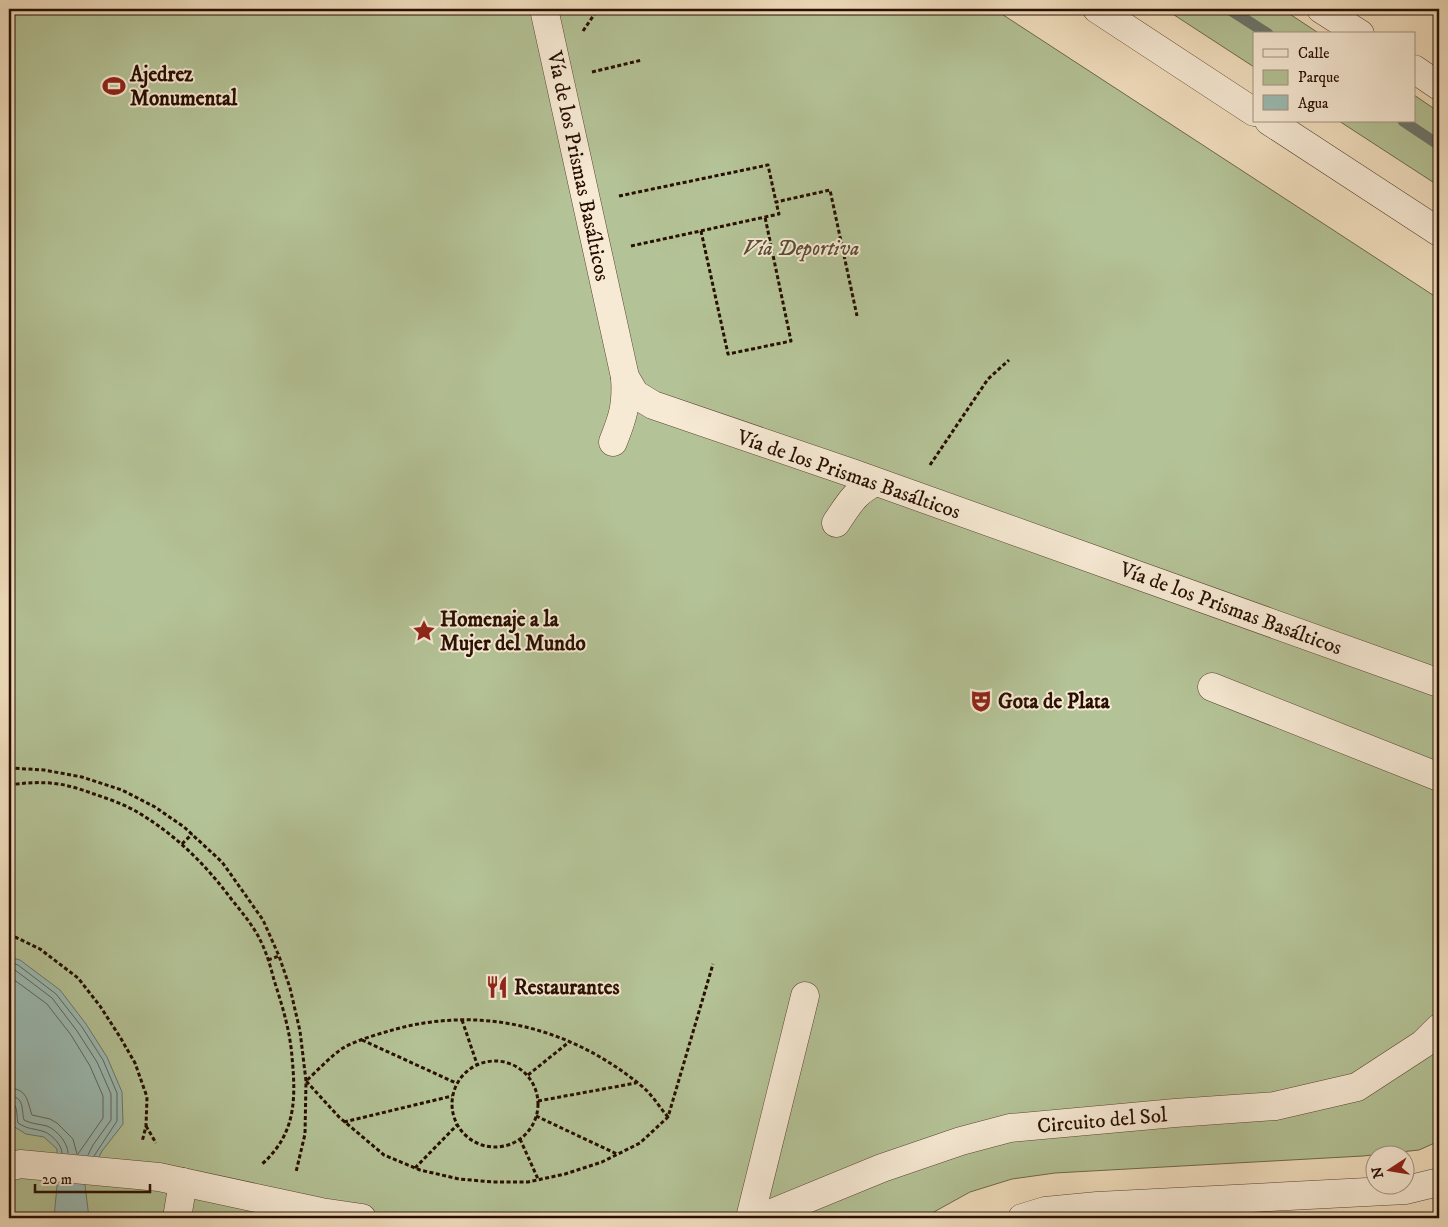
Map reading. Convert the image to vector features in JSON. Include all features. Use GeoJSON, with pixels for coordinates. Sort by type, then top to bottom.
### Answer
{"type":"FeatureCollection","features":[{"type":"Feature","properties":{"kind":"street","name":"Vía de los Prismas Basálticos"},"geometry":{"type":"LineString","coordinates":[[544,9],[625,377],[635,394],[653,406],[910,494],[1439,683]]}},
{"type":"Feature","properties":{"kind":"street"},"geometry":{"type":"LineString","coordinates":[[1097,9],[1253,111]]}},
{"type":"Feature","properties":{"kind":"street"},"geometry":{"type":"LineString","coordinates":[[1321,9],[1357,32]]}},
{"type":"Feature","properties":{"kind":"street"},"geometry":{"type":"LineString","coordinates":[[1416,70],[1439,86]]}},
{"type":"Feature","properties":{"kind":"street"},"geometry":{"type":"LineString","coordinates":[[1271,122],[1439,232]]}},
{"type":"Feature","properties":{"kind":"street"},"geometry":{"type":"LineString","coordinates":[[613,442],[624,412],[626,397],[625,377]]}},
{"type":"Feature","properties":{"kind":"street"},"geometry":{"type":"LineString","coordinates":[[836,522],[854,496],[863,488],[875,482]]}},
{"type":"Feature","properties":{"kind":"street"},"geometry":{"type":"LineString","coordinates":[[1212,687],[1439,777]]}},
{"type":"Feature","properties":{"kind":"street"},"geometry":{"type":"LineString","coordinates":[[750,1218],[805,996]]}},
{"type":"Feature","properties":{"kind":"street","name":"Circuito del Sol"},"geometry":{"type":"LineString","coordinates":[[760,1218],[882,1168],[960,1141],[1010,1128],[1275,1106],[1357,1087],[1423,1044],[1439,1028]]}},
{"type":"Feature","properties":{"kind":"street"},"geometry":{"type":"LineString","coordinates":[[9,1166],[20,1164],[159,1178],[320,1212],[362,1218]]}},
{"type":"Feature","properties":{"kind":"street"},"geometry":{"type":"LineString","coordinates":[[177,1218],[183,1182]]}},
{"type":"Feature","properties":{"kind":"street"},"geometry":{"type":"LineString","coordinates":[[1022,1218],[1045,1211],[1097,1206],[1406,1190],[1439,1182]]}},
{"type":"Feature","properties":{"kind":"path"},"geometry":{"type":"LineString","coordinates":[[559,79],[642,60]]}},
{"type":"Feature","properties":{"kind":"path"},"geometry":{"type":"LineString","coordinates":[[587,203],[768,164],[779,214],[598,253]]}},
{"type":"Feature","properties":{"kind":"path"},"geometry":{"type":"LineString","coordinates":[[776,202],[830,190],[857,316]]}},
{"type":"Feature","properties":{"kind":"path"},"geometry":{"type":"LineString","coordinates":[[701,231],[728,354],[791,341],[765,217]]}},
{"type":"Feature","properties":{"kind":"path"},"geometry":{"type":"LineString","coordinates":[[910,494],[988,379],[1009,360]]}},
{"type":"Feature","properties":{"kind":"path"},"geometry":{"type":"LineString","coordinates":[[9,768],[44,770],[82,778],[122,790],[155,807],[192,834],[222,862],[263,920],[279,956],[290,988],[300,1031],[306,1081],[305,1134],[288,1204]]}},
{"type":"Feature","properties":{"kind":"path"},"geometry":{"type":"LineString","coordinates":[[9,785],[28,782],[51,783],[78,789],[139,812],[182,844],[212,873],[257,935],[268,960],[285,1012],[291,1041],[294,1074],[293,1108],[288,1129],[279,1146],[263,1163],[255,1168]]}},
{"type":"Feature","properties":{"kind":"path"},"geometry":{"type":"LineString","coordinates":[[182,844],[192,834]]}},
{"type":"Feature","properties":{"kind":"path"},"geometry":{"type":"LineString","coordinates":[[9,934],[40,949],[78,978],[100,1006],[135,1063],[147,1098],[146,1126],[138,1156],[128,1175]]}},
{"type":"Feature","properties":{"kind":"path"},"geometry":{"type":"LineString","coordinates":[[268,960],[279,956]]}},
{"type":"Feature","properties":{"kind":"path"},"geometry":{"type":"LineString","coordinates":[[306,1081],[344,1122],[384,1155],[415,1168],[467,1180],[502,1182],[528,1182],[565,1174],[602,1162],[640,1143],[668,1117],[713,964]]}},
{"type":"Feature","properties":{"kind":"path"},"geometry":{"type":"LineString","coordinates":[[462,1020],[477,1064]]}},
{"type":"Feature","properties":{"kind":"path"},"geometry":{"type":"LineString","coordinates":[[306,1081],[342,1049],[375,1035],[437,1021],[507,1022],[548,1032],[614,1065],[645,1089],[668,1117]]}},
{"type":"Feature","properties":{"kind":"path"},"geometry":{"type":"LineString","coordinates":[[362,1040],[456,1083]]}},
{"type":"Feature","properties":{"kind":"path"},"geometry":{"type":"LineString","coordinates":[[528,1075],[569,1042]]}},
{"type":"Feature","properties":{"kind":"path"},"geometry":{"type":"LineString","coordinates":[[490,1060],[504,1061],[518,1066],[528,1075],[536,1087],[538,1101],[536,1116],[530,1129],[520,1139],[506,1146],[493,1148],[478,1144],[466,1136],[457,1125],[452,1110],[452,1096],[456,1083],[465,1072],[477,1064],[490,1060]]}},
{"type":"Feature","properties":{"kind":"path"},"geometry":{"type":"LineString","coordinates":[[538,1101],[637,1083]]}},
{"type":"Feature","properties":{"kind":"path"},"geometry":{"type":"LineString","coordinates":[[344,1122],[452,1096]]}},
{"type":"Feature","properties":{"kind":"path"},"geometry":{"type":"LineString","coordinates":[[536,1116],[618,1155]]}},
{"type":"Feature","properties":{"kind":"path"},"geometry":{"type":"LineString","coordinates":[[415,1168],[457,1125]]}},
{"type":"Feature","properties":{"kind":"path"},"geometry":{"type":"LineString","coordinates":[[146,1126],[158,1146]]}},
{"type":"Feature","properties":{"kind":"path"},"geometry":{"type":"LineString","coordinates":[[520,1139],[538,1180]]}},
{"type":"Feature","properties":{"kind":"green space","name":"Vía Deportiva"},"geometry":{"type":"Polygon","coordinates":[[[9,9],[994,9],[1439,299],[1439,1141],[1416,1150],[1416,1144],[1366,1144],[1366,1156],[1363,1156],[1055,1173],[1012,1179],[970,1192],[923,1218],[9,1218],[9,9]]]}},
{"type":"Feature","properties":{"kind":"green space"},"geometry":{"type":"Polygon","coordinates":[[[1165,9],[1282,9],[1317,32],[1253,32],[1253,66],[1165,9]]]}},
{"type":"Feature","properties":{"kind":"green space"},"geometry":{"type":"Polygon","coordinates":[[[1416,96],[1439,112],[1439,186],[1341,122],[1416,122],[1416,96]]]}},
{"type":"Feature","properties":{"kind":"water"},"geometry":{"type":"Polygon","coordinates":[[[9,957],[20,960],[60,990],[86,1024],[107,1057],[122,1092],[123,1124],[102,1151],[85,1185],[89,1218],[54,1218],[57,1186],[57,1149],[44,1137],[26,1134],[13,1126],[11,1103],[9,1101],[9,957]]]}},
{"type":"Feature","properties":{"kind":"waterway"},"geometry":{"type":"LineString","coordinates":[[1229,9],[1265,32]]}},
{"type":"Feature","properties":{"kind":"waterway"},"geometry":{"type":"LineString","coordinates":[[1404,122],[1439,145]]}},
{"type":"Feature","properties":{"kind":"place","name":"Ajedrez Monumental"},"geometry":{"type":"Point","coordinates":[114,86]}},
{"type":"Feature","properties":{"kind":"place","name":"Homenaje a la Mujer del Mundo"},"geometry":{"type":"Point","coordinates":[424,631]}},
{"type":"Feature","properties":{"kind":"place","name":"Gota de Plata"},"geometry":{"type":"Point","coordinates":[981,701]}},
{"type":"Feature","properties":{"kind":"place","name":"Restaurantes"},"geometry":{"type":"Point","coordinates":[497,987]}}]}
